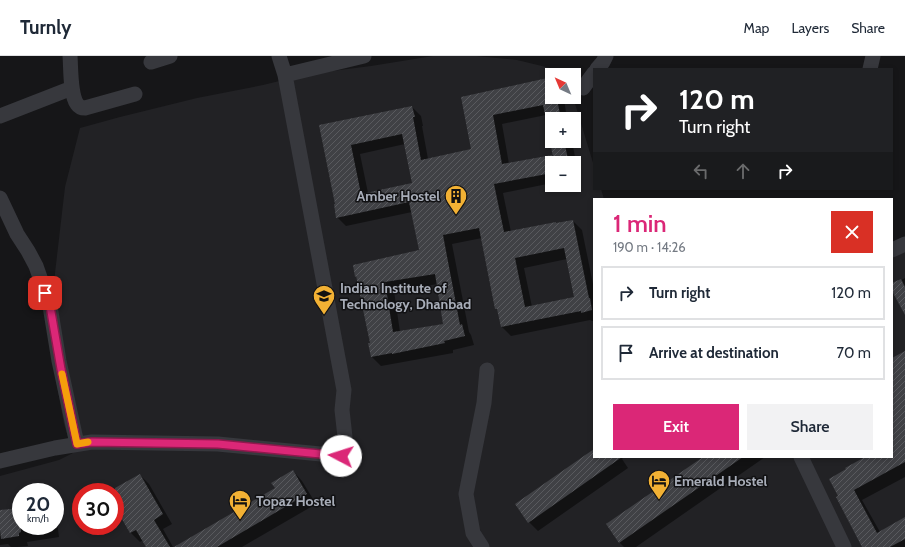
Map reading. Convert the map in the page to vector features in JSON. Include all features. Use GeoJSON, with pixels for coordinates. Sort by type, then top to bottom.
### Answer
{"type":"FeatureCollection","features":[{"type":"Feature","properties":{"kind":"street"},"geometry":{"type":"LineString","coordinates":[[70,56],[72,88],[76,103],[80,107],[85,108],[135,94]]}},
{"type":"Feature","properties":{"kind":"street"},"geometry":{"type":"LineString","coordinates":[[151,62],[170,56]]}},
{"type":"Feature","properties":{"kind":"street"},"geometry":{"type":"LineString","coordinates":[[0,461],[55,448],[92,442],[218,444],[341,456],[345,437],[342,410],[344,390],[285,75],[279,56]]}},
{"type":"Feature","properties":{"kind":"street"},"geometry":{"type":"LineString","coordinates":[[285,75],[364,56]]}},
{"type":"Feature","properties":{"kind":"street"},"geometry":{"type":"LineString","coordinates":[[598,68],[606,56]]}},
{"type":"Feature","properties":{"kind":"street"},"geometry":{"type":"LineString","coordinates":[[870,68],[873,56]]}},
{"type":"Feature","properties":{"kind":"street"},"geometry":{"type":"LineString","coordinates":[[583,88],[593,74]]}},
{"type":"Feature","properties":{"kind":"street"},"geometry":{"type":"LineString","coordinates":[[0,116],[72,88]]}},
{"type":"Feature","properties":{"kind":"street"},"geometry":{"type":"LineString","coordinates":[[0,198],[16,234],[36,266],[50,306],[60,366],[77,444]]}},
{"type":"Feature","properties":{"kind":"street"},"geometry":{"type":"LineString","coordinates":[[893,250],[905,244]]}},
{"type":"Feature","properties":{"kind":"street"},"geometry":{"type":"LineString","coordinates":[[482,547],[473,533],[466,494],[484,403],[487,370]]}},
{"type":"Feature","properties":{"kind":"street"},"geometry":{"type":"LineString","coordinates":[[801,458],[844,547]]}},
{"type":"Feature","properties":{"kind":"shaded area","name":"Indian Institute of Technology, Dhanbad"},"geometry":{"type":"Polygon","coordinates":[[[433,56],[476,56],[517,60],[550,68],[545,68],[545,104],[575,104],[578,112],[545,112],[545,148],[581,148],[581,123],[593,163],[593,190],[601,190],[604,198],[593,198],[593,458],[893,458],[893,256],[905,250],[905,547],[0,547],[0,476],[59,460],[73,453],[64,424],[52,358],[55,273],[65,187],[80,128],[197,98],[263,85],[308,74],[433,56]]]}},
{"type":"Feature","properties":{"kind":"building","name":"Amber Hostel"},"geometry":{"type":"Polygon","coordinates":[[[545,79],[545,104],[558,104],[560,112],[545,112],[545,114],[543,105],[493,115],[502,164],[545,156],[545,174],[494,184],[504,232],[573,220],[592,310],[501,327],[497,309],[495,309],[479,228],[443,235],[460,325],[462,324],[465,336],[444,341],[445,343],[371,357],[368,343],[370,343],[353,265],[419,250],[409,202],[336,218],[335,204],[319,125],[412,106],[421,160],[471,149],[461,97],[545,79]],[[402,134],[351,145],[361,194],[412,183],[402,134]],[[564,248],[515,258],[525,307],[574,297],[564,248]],[[435,274],[385,282],[393,332],[443,324],[435,274]]]}},
{"type":"Feature","properties":{"kind":"building"},"geometry":{"type":"Polygon","coordinates":[[[551,148],[566,148],[567,156],[553,156],[551,148]]]}},
{"type":"Feature","properties":{"kind":"building"},"geometry":{"type":"Polygon","coordinates":[[[901,279],[905,287],[905,315],[893,293],[893,283],[901,279]]]}},
{"type":"Feature","properties":{"kind":"building"},"geometry":{"type":"Polygon","coordinates":[[[905,351],[905,462],[854,490],[877,533],[905,517],[905,539],[890,547],[862,547],[836,497],[838,496],[829,479],[863,458],[893,458],[893,357],[905,351]]]}},
{"type":"Feature","properties":{"kind":"building"},"geometry":{"type":"Polygon","coordinates":[[[593,450],[593,458],[621,458],[528,523],[515,504],[593,450]]]}},
{"type":"Feature","properties":{"kind":"building","name":"Emerald Hostel"},"geometry":{"type":"Polygon","coordinates":[[[702,458],[742,458],[619,543],[606,524],[702,458]]]}},
{"type":"Feature","properties":{"kind":"building","name":"Topaz Hostel"},"geometry":{"type":"Polygon","coordinates":[[[293,470],[307,494],[217,547],[174,547],[275,488],[271,483],[293,470]]]}},
{"type":"Feature","properties":{"kind":"building"},"geometry":{"type":"Polygon","coordinates":[[[140,474],[163,514],[154,520],[170,547],[146,547],[136,530],[130,533],[124,523],[124,483],[140,474]]]}},
{"type":"Feature","properties":{"kind":"building"},"geometry":{"type":"Polygon","coordinates":[[[12,509],[12,535],[19,536],[1,539],[0,510],[12,509]]]}},
{"type":"Feature","properties":{"kind":"slow traffic"},"geometry":{"type":"LineString","coordinates":[[62,374],[77,444],[88,442]]}},
{"type":"Feature","properties":{"kind":"place","name":"Amber Hostel"},"geometry":{"type":"Point","coordinates":[456,216]}},
{"type":"Feature","properties":{"kind":"place","name":"Indian Institute of Technology, Dhanbad"},"geometry":{"type":"Point","coordinates":[324,316]}},
{"type":"Feature","properties":{"kind":"place","name":"Emerald Hostel"},"geometry":{"type":"Point","coordinates":[659,500]}},
{"type":"Feature","properties":{"kind":"place","name":"Topaz Hostel"},"geometry":{"type":"Point","coordinates":[240,520]}},
{"type":"Feature","properties":{"kind":"route"},"geometry":{"type":"LineString","coordinates":[[45,293],[50,306],[61,369],[77,444],[92,442],[218,444],[341,456]]}}]}
